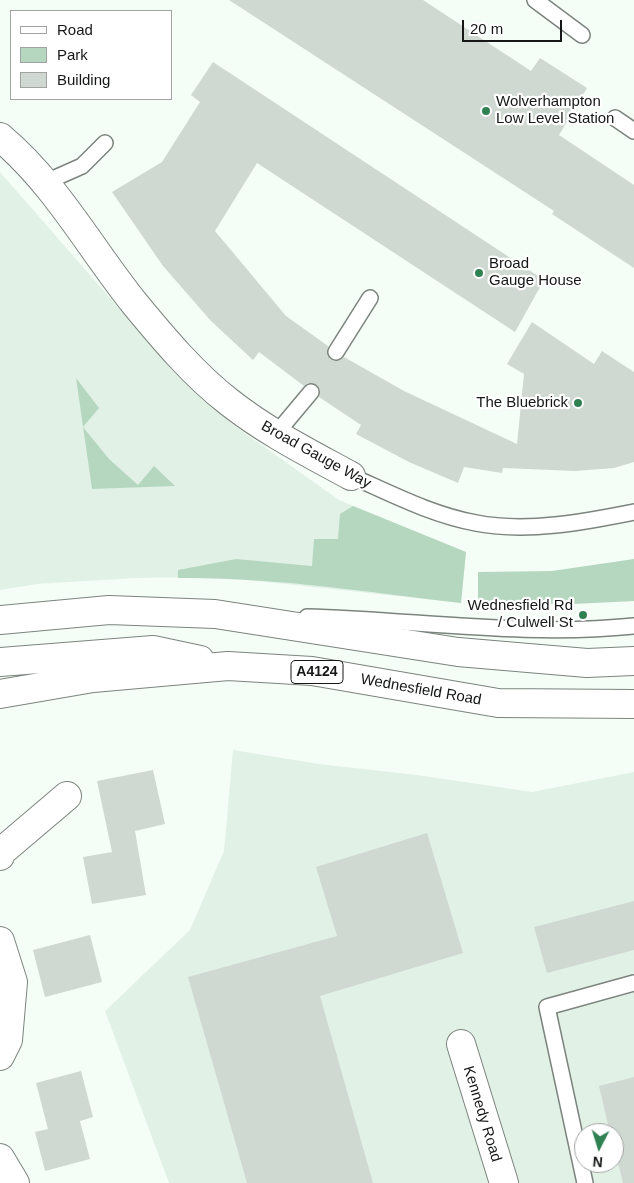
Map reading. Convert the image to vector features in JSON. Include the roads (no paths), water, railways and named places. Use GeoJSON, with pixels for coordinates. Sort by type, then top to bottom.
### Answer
{"type":"FeatureCollection","features":[{"type":"Feature","properties":{"kind":"main road","name":"Broad Gauge Way"},"geometry":{"type":"LineString","coordinates":[[0,137],[21,155],[46,182],[135,303],[177,353],[227,401],[275,435],[352,476]]}},
{"type":"Feature","properties":{"kind":"main road"},"geometry":{"type":"LineString","coordinates":[[0,620],[109,610],[215,614],[458,652],[587,663],[634,661]]}},
{"type":"Feature","properties":{"kind":"main road"},"geometry":{"type":"LineString","coordinates":[[0,662],[153,650],[228,666]]}},
{"type":"Feature","properties":{"kind":"main road","name":"Wednesfield Road"},"geometry":{"type":"LineString","coordinates":[[0,694],[93,678],[228,666],[312,671],[498,703],[634,704]]}},
{"type":"Feature","properties":{"kind":"main road"},"geometry":{"type":"LineString","coordinates":[[0,856],[1,852],[67,796]]}},
{"type":"Feature","properties":{"kind":"main road"},"geometry":{"type":"LineString","coordinates":[[0,941],[13,982],[8,1040],[0,1056]]}},
{"type":"Feature","properties":{"kind":"main road","name":"Kennedy Road"},"geometry":{"type":"LineString","coordinates":[[461,1044],[504,1183]]}},
{"type":"Feature","properties":{"kind":"main road"},"geometry":{"type":"LineString","coordinates":[[0,1158],[15,1183]]}},
{"type":"Feature","properties":{"kind":"lane"},"geometry":{"type":"LineString","coordinates":[[535,0],[582,35]]}},
{"type":"Feature","properties":{"kind":"lane"},"geometry":{"type":"LineString","coordinates":[[615,118],[634,130]]}},
{"type":"Feature","properties":{"kind":"lane"},"geometry":{"type":"LineString","coordinates":[[46,182],[82,166],[105,143]]}},
{"type":"Feature","properties":{"kind":"lane"},"geometry":{"type":"LineString","coordinates":[[336,352],[370,298]]}},
{"type":"Feature","properties":{"kind":"lane"},"geometry":{"type":"LineString","coordinates":[[275,435],[311,392]]}},
{"type":"Feature","properties":{"kind":"lane","name":"Broad Gauge Way"},"geometry":{"type":"LineString","coordinates":[[352,476],[409,503],[476,523],[533,526],[588,522],[634,512]]}},
{"type":"Feature","properties":{"kind":"lane"},"geometry":{"type":"LineString","coordinates":[[215,614],[594,630],[634,626]]}},
{"type":"Feature","properties":{"kind":"lane"},"geometry":{"type":"LineString","coordinates":[[585,1183],[547,1007],[634,983]]}},
{"type":"Feature","properties":{"kind":"place","name":"Wolverhampton Low Level Station"},"geometry":{"type":"Point","coordinates":[486,111]}},
{"type":"Feature","properties":{"kind":"place","name":"Broad Gauge House"},"geometry":{"type":"Point","coordinates":[479,273]}},
{"type":"Feature","properties":{"kind":"place","name":"The Bluebrick"},"geometry":{"type":"Point","coordinates":[578,403]}},
{"type":"Feature","properties":{"kind":"place","name":"Wednesfield Rd / Culwell St"},"geometry":{"type":"Point","coordinates":[583,615]}}]}
